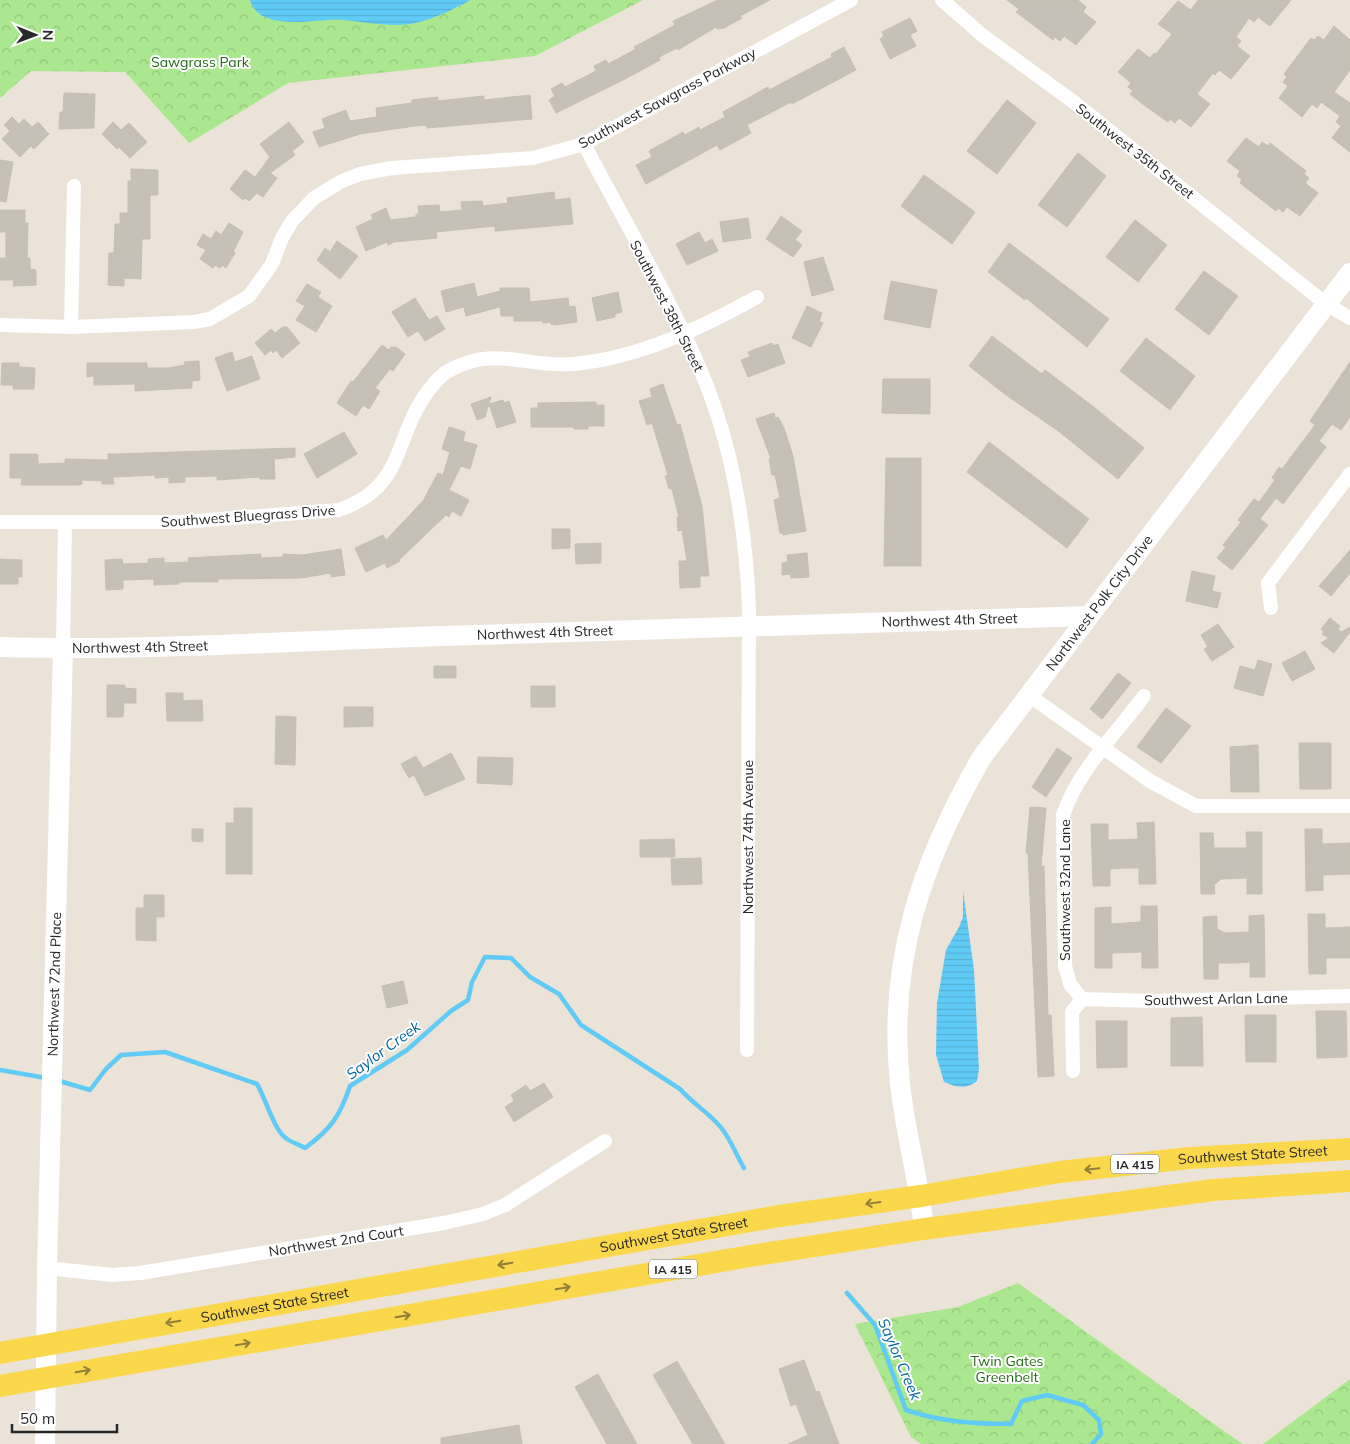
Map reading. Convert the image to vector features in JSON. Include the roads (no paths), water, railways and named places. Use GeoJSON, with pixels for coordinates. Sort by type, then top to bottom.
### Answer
{"type":"FeatureCollection","features":[{"type":"Feature","properties":{"kind":"main road","name":"Southwest State Street"},"geometry":{"type":"LineString","coordinates":[[0,1353],[769,1218],[921,1196],[1060,1172],[1190,1158],[1350,1149]]}},
{"type":"Feature","properties":{"kind":"main road","name":"IA 415"},"geometry":{"type":"LineString","coordinates":[[0,1386],[707,1264],[924,1229],[1213,1190],[1350,1181]]}},
{"type":"Feature","properties":{"kind":"street","name":"Southwest Sawgrass Parkway"},"geometry":{"type":"LineString","coordinates":[[0,325],[71,327],[194,322],[210,318],[249,296],[272,264],[282,238],[292,221],[314,198],[340,182],[360,174],[392,168],[533,158],[584,144],[851,0]]}},
{"type":"Feature","properties":{"kind":"street","name":"Southwest 35th Street"},"geometry":{"type":"LineString","coordinates":[[942,0],[982,35],[1075,103],[1326,304],[1350,318]]}},
{"type":"Feature","properties":{"kind":"street","name":"Southwest 38th Street"},"geometry":{"type":"LineString","coordinates":[[584,144],[701,371],[728,455],[745,545],[749,624]]}},
{"type":"Feature","properties":{"kind":"street"},"geometry":{"type":"LineString","coordinates":[[71,327],[74,186]]}},
{"type":"Feature","properties":{"kind":"street","name":"Northwest Polk City Drive"},"geometry":{"type":"LineString","coordinates":[[921,1196],[900,1081],[897,1031],[900,982],[914,909],[931,856],[954,805],[982,757],[1350,273]]}},
{"type":"Feature","properties":{"kind":"street","name":"Southwest Bluegrass Drive"},"geometry":{"type":"LineString","coordinates":[[0,522],[182,522],[339,510],[356,504],[375,491],[392,471],[403,447],[410,421],[420,402],[433,384],[448,371],[467,362],[495,357],[511,357],[547,364],[571,364],[602,360],[656,346],[757,297]]}},
{"type":"Feature","properties":{"kind":"street"},"geometry":{"type":"LineString","coordinates":[[1271,608],[1268,583],[1350,474]]}},
{"type":"Feature","properties":{"kind":"street","name":"Northwest 72nd Place"},"geometry":{"type":"LineString","coordinates":[[45,1444],[65,523]]}},
{"type":"Feature","properties":{"kind":"street","name":"Northwest 4th Street"},"geometry":{"type":"LineString","coordinates":[[0,647],[63,649],[749,624],[1089,616]]}},
{"type":"Feature","properties":{"kind":"street","name":"Northwest 74th Avenue"},"geometry":{"type":"LineString","coordinates":[[746,1050],[749,624]]}},
{"type":"Feature","properties":{"kind":"street"},"geometry":{"type":"LineString","coordinates":[[1030,696],[1150,781],[1196,806],[1350,806]]}},
{"type":"Feature","properties":{"kind":"street","name":"Southwest 32nd Lane"},"geometry":{"type":"LineString","coordinates":[[1082,1000],[1070,984],[1065,966],[1063,816],[1069,797],[1103,748],[1144,696]]}},
{"type":"Feature","properties":{"kind":"street","name":"Southwest Arlan Lane"},"geometry":{"type":"LineString","coordinates":[[1082,1000],[1151,1001],[1350,996]]}},
{"type":"Feature","properties":{"kind":"street"},"geometry":{"type":"LineString","coordinates":[[1073,1071],[1072,1012],[1082,1000]]}},
{"type":"Feature","properties":{"kind":"street","name":"Northwest 2nd Court"},"geometry":{"type":"LineString","coordinates":[[48,1268],[112,1275],[140,1273],[444,1223],[483,1214],[505,1205],[604,1141]]}},
{"type":"Feature","properties":{"kind":"street"},"geometry":{"type":"LineString","coordinates":[[921,1196],[924,1229]]}},
{"type":"Feature","properties":{"kind":"water"},"geometry":{"type":"Polygon","coordinates":[[[250,0],[471,0],[430,19],[397,25],[343,20],[277,21],[265,17],[256,11],[250,0]]]}},
{"type":"Feature","properties":{"kind":"water"},"geometry":{"type":"Polygon","coordinates":[[[963,891],[974,970],[979,1069],[977,1081],[969,1086],[961,1087],[944,1082],[936,1055],[937,1003],[946,950],[963,917],[963,891]]]}},
{"type":"Feature","properties":{"kind":"waterway","name":"Saylor Creek"},"geometry":{"type":"LineString","coordinates":[[56,1080],[90,1090],[106,1069],[121,1055],[165,1052],[257,1084],[282,1135],[305,1148],[322,1135],[334,1121],[350,1086],[407,1050],[451,1011],[468,1000],[472,982],[485,957],[511,958],[530,977],[559,994],[581,1025],[680,1089],[723,1130],[744,1168]]}},
{"type":"Feature","properties":{"kind":"waterway","name":"Saylor Creek"},"geometry":{"type":"LineString","coordinates":[[0,1070],[46,1078]]}},
{"type":"Feature","properties":{"kind":"waterway","name":"Saylor Creek"},"geometry":{"type":"LineString","coordinates":[[847,1293],[875,1325],[906,1410],[958,1422],[1011,1424],[1022,1401],[1047,1395],[1083,1405],[1099,1420],[1101,1434],[1092,1444]]}},
{"type":"Feature","properties":{"kind":"park label","name":"Sawgrass Park"},"geometry":{"type":"Point","coordinates":[200,62]}},
{"type":"Feature","properties":{"kind":"park label","name":"Twin Gates Greenbelt"},"geometry":{"type":"Point","coordinates":[1007,1369]}}]}
